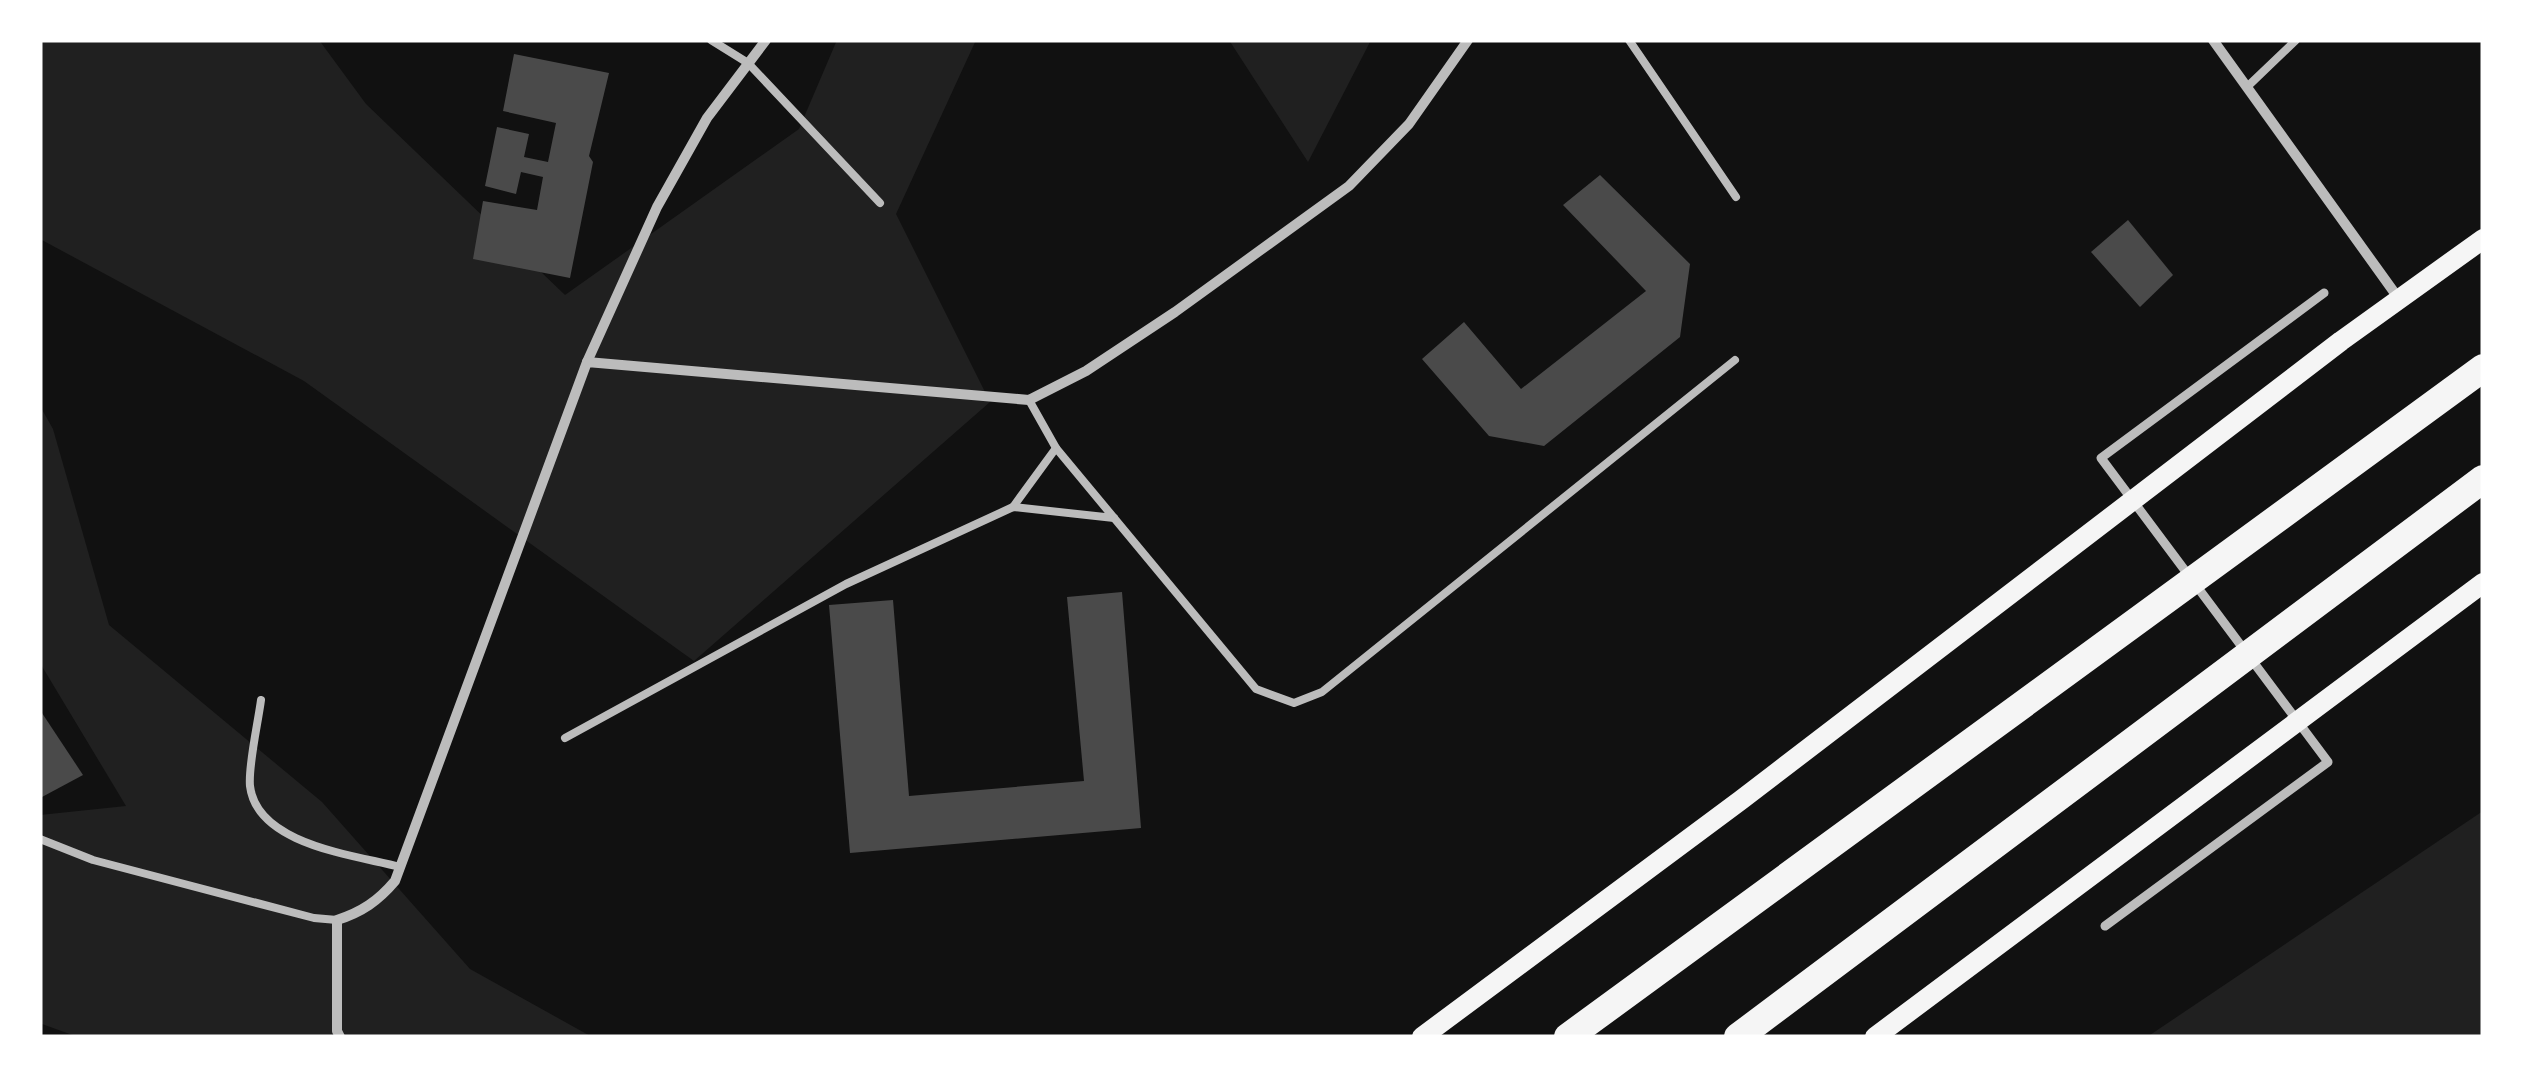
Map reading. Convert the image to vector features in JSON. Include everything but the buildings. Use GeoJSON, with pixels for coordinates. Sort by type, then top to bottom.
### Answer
{"type":"FeatureCollection","features":[{"type":"Feature","properties":{"kind":"highway"},"geometry":{"type":"LineString","coordinates":[[1568,1037],[2483,368]]}},
{"type":"Feature","properties":{"kind":"highway"},"geometry":{"type":"LineString","coordinates":[[1738,1037],[2483,479]]}},
{"type":"Feature","properties":{"kind":"main road"},"geometry":{"type":"LineString","coordinates":[[1422,1037],[2483,239]]}},
{"type":"Feature","properties":{"kind":"main road"},"geometry":{"type":"LineString","coordinates":[[1882,1034],[2483,583]]}},
{"type":"Feature","properties":{"kind":"street"},"geometry":{"type":"LineString","coordinates":[[340,1037],[337,920],[379,900],[394,881],[587,362],[657,207],[706,118],[766,40]]}},
{"type":"Feature","properties":{"kind":"street"},"geometry":{"type":"LineString","coordinates":[[587,362],[1029,400],[1086,371],[1160,322],[1350,186],[1409,124],[1468,40]]}},
{"type":"Feature","properties":{"kind":"street"},"geometry":{"type":"LineString","coordinates":[[2213,40],[2399,299]]}},
{"type":"Feature","properties":{"kind":"street"},"geometry":{"type":"LineString","coordinates":[[2105,926],[2328,762],[2101,458],[2324,293]]}},
{"type":"Feature","properties":{"kind":"lane"},"geometry":{"type":"LineString","coordinates":[[711,40],[748,63],[880,203]]}},
{"type":"Feature","properties":{"kind":"lane"},"geometry":{"type":"LineString","coordinates":[[1629,40],[1736,198]]}},
{"type":"Feature","properties":{"kind":"lane"},"geometry":{"type":"LineString","coordinates":[[2248,87],[2296,40]]}},
{"type":"Feature","properties":{"kind":"lane"},"geometry":{"type":"LineString","coordinates":[[1029,400],[1056,448],[1256,690],[1294,703],[1322,692],[1736,360]]}},
{"type":"Feature","properties":{"kind":"lane"},"geometry":{"type":"LineString","coordinates":[[566,738],[846,584],[1012,507],[1056,448]]}},
{"type":"Feature","properties":{"kind":"lane"},"geometry":{"type":"LineString","coordinates":[[1012,507],[1114,518]]}},
{"type":"Feature","properties":{"kind":"lane"},"geometry":{"type":"LineString","coordinates":[[261,700],[250,788],[264,814],[280,832],[300,841],[400,867]]}},
{"type":"Feature","properties":{"kind":"lane"},"geometry":{"type":"LineString","coordinates":[[40,839],[93,860],[314,918],[337,920]]}},
{"type":"Feature","properties":{"kind":"shaded area"},"geometry":{"type":"Polygon","coordinates":[[[40,40],[319,40],[366,104],[565,295],[799,129],[837,40],[976,40],[896,214],[990,402],[694,661],[304,381],[40,239],[40,40]]]}},
{"type":"Feature","properties":{"kind":"shaded area"},"geometry":{"type":"Polygon","coordinates":[[[1229,40],[1371,40],[1308,162],[1229,40]]]}},
{"type":"Feature","properties":{"kind":"shaded area"},"geometry":{"type":"Polygon","coordinates":[[[40,406],[53,429],[109,625],[322,802],[470,969],[592,1037],[78,1037],[42,1024],[40,815],[126,806],[40,663],[40,406]]]}},
{"type":"Feature","properties":{"kind":"shaded area"},"geometry":{"type":"Polygon","coordinates":[[[2483,811],[2483,1037],[2147,1037],[2483,811]]]}}]}
